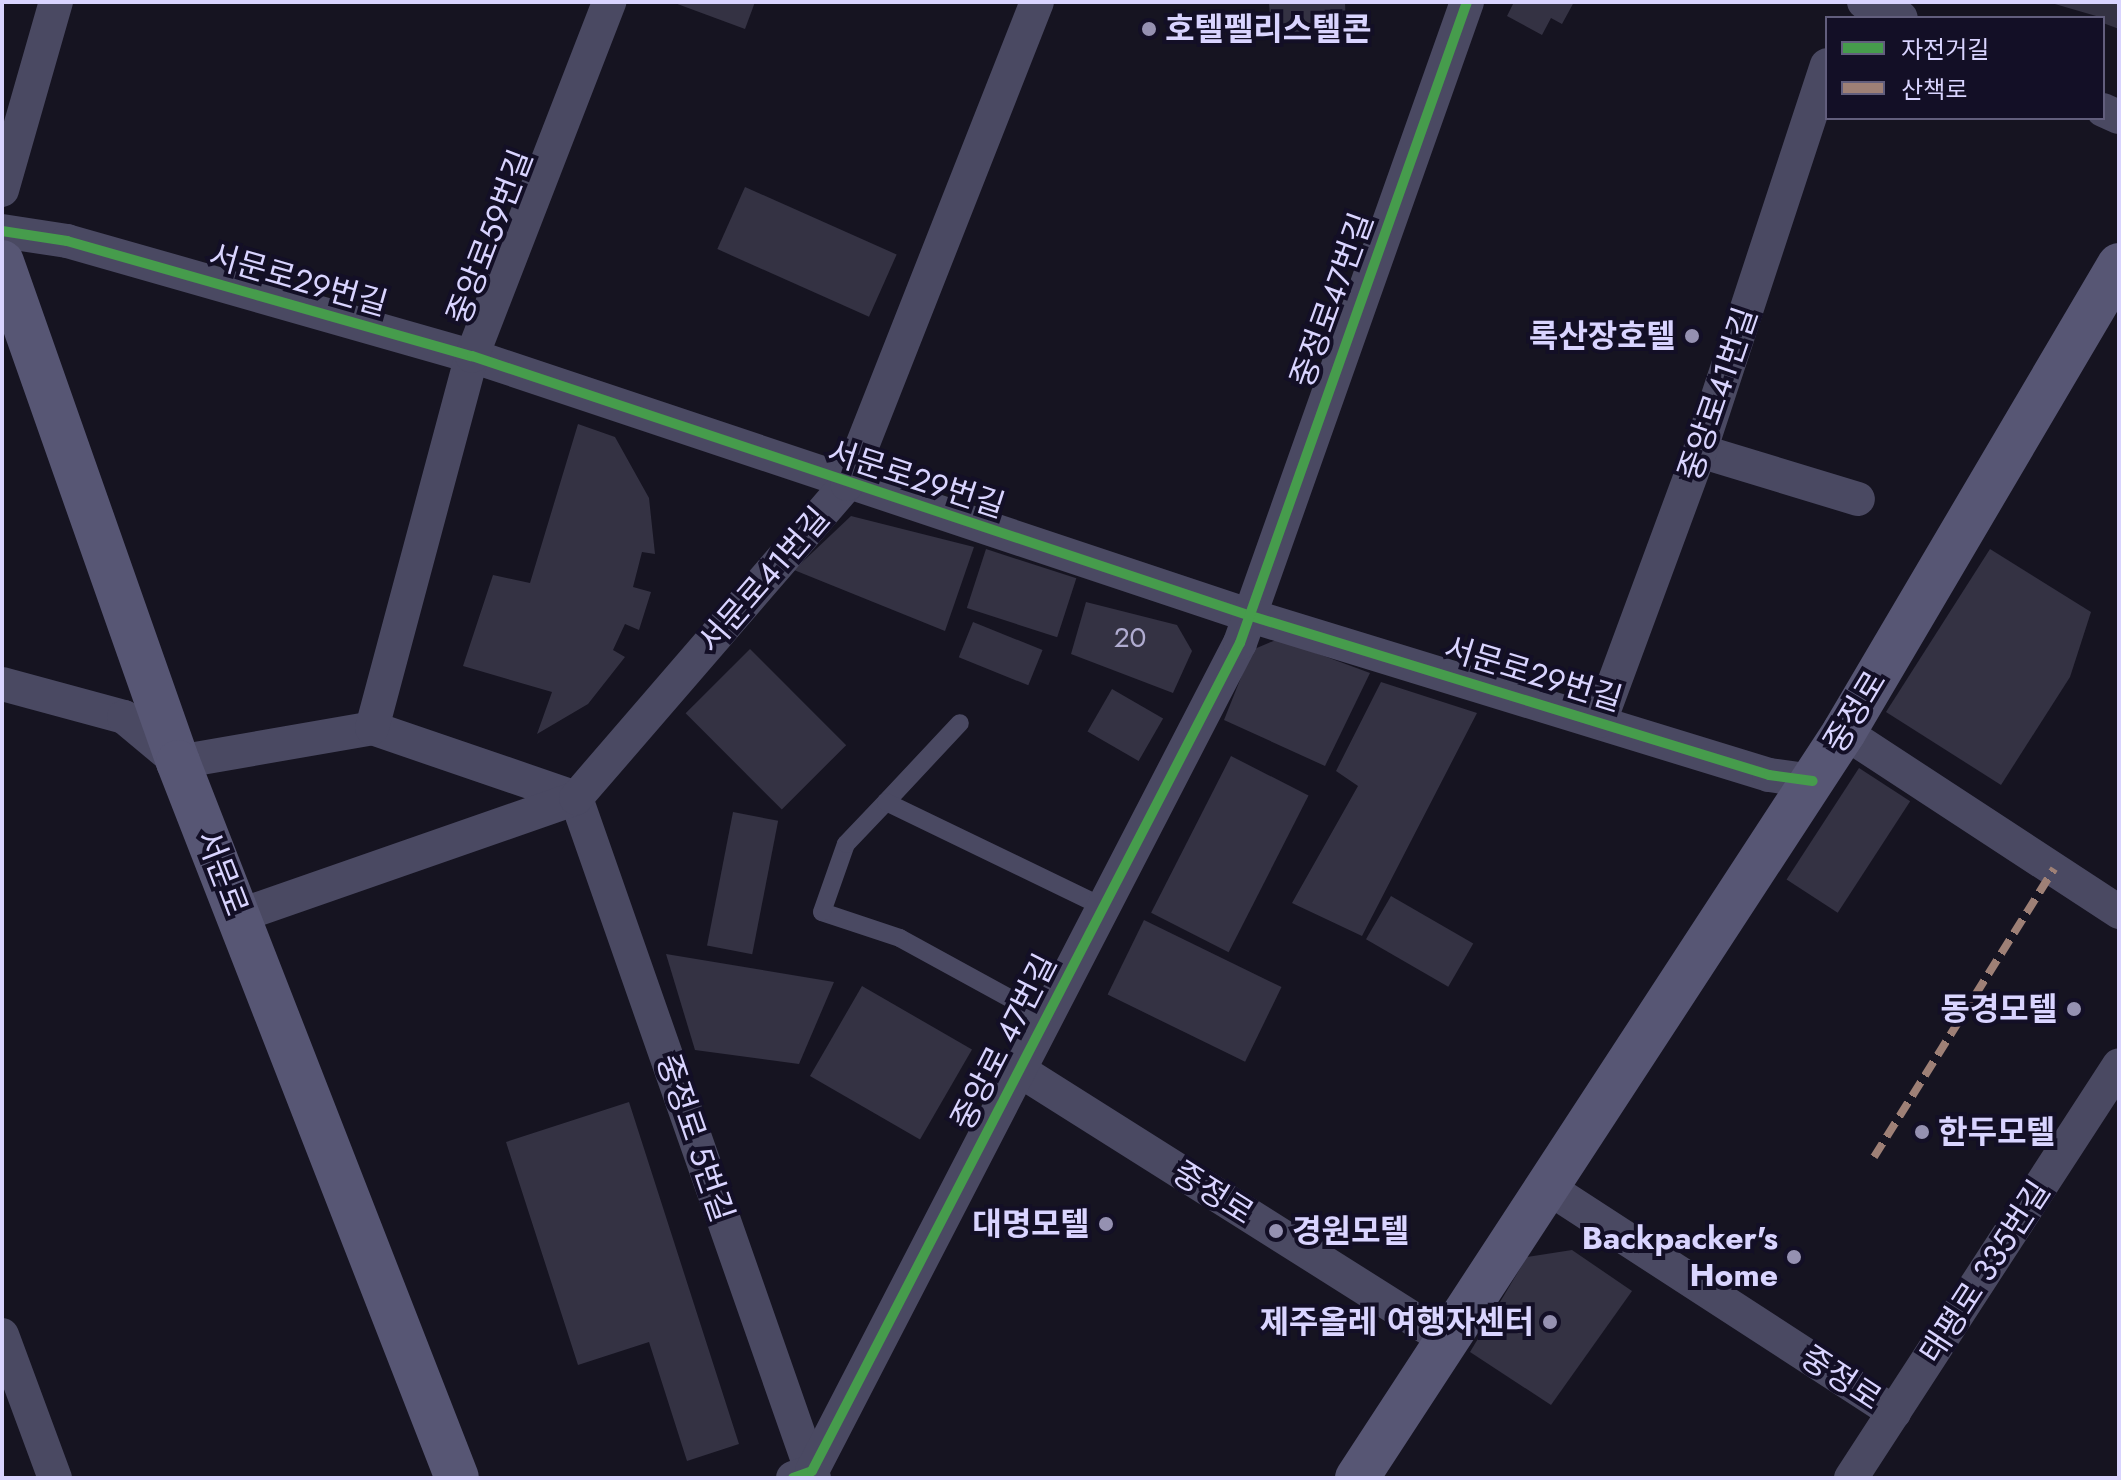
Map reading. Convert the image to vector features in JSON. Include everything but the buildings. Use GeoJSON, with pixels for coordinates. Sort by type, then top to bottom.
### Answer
{"type":"FeatureCollection","features":[{"type":"Feature","properties":{"kind":"street"},"geometry":{"type":"LineString","coordinates":[[2,190],[56,2]]}},
{"type":"Feature","properties":{"kind":"street","name":"중앙로59번길"},"geometry":{"type":"LineString","coordinates":[[372,728],[472,356],[609,2]]}},
{"type":"Feature","properties":{"kind":"street","name":"서문로41번길"},"geometry":{"type":"LineString","coordinates":[[238,916],[576,798],[847,484],[1037,2]]}},
{"type":"Feature","properties":{"kind":"street","name":"중정로47번길"},"geometry":{"type":"LineString","coordinates":[[1251,616],[1467,2]]}},
{"type":"Feature","properties":{"kind":"street"},"geometry":{"type":"LineString","coordinates":[[1864,2],[1896,16]]}},
{"type":"Feature","properties":{"kind":"street","name":"중앙로41번길"},"geometry":{"type":"LineString","coordinates":[[1600,721],[1700,451],[1825,71]]}},
{"type":"Feature","properties":{"kind":"street","name":"서문로29번길"},"geometry":{"type":"LineString","coordinates":[[2,231],[67,241],[472,356],[847,484],[1251,616],[1769,775],[1813,781]]}},
{"type":"Feature","properties":{"kind":"street","name":"서문로"},"geometry":{"type":"LineString","coordinates":[[2,262],[178,762],[457,1478]]}},
{"type":"Feature","properties":{"kind":"street","name":"중정로"},"geometry":{"type":"LineString","coordinates":[[1357,1478],[1844,732],[2119,265]]}},
{"type":"Feature","properties":{"kind":"street"},"geometry":{"type":"LineString","coordinates":[[1700,451],[1858,499]]}},
{"type":"Feature","properties":{"kind":"street","name":"중앙로 47번길"},"geometry":{"type":"LineString","coordinates":[[806,1476],[1046,1018],[1251,616]]}},
{"type":"Feature","properties":{"kind":"street"},"geometry":{"type":"LineString","coordinates":[[2,684],[124,717],[178,762],[372,728],[576,798]]}},
{"type":"Feature","properties":{"kind":"street"},"geometry":{"type":"LineString","coordinates":[[1844,732],[2119,912]]}},
{"type":"Feature","properties":{"kind":"street","name":"중정로 5번길"},"geometry":{"type":"LineString","coordinates":[[576,798],[806,1476]]}},
{"type":"Feature","properties":{"kind":"street","name":"태평로 335번길"},"geometry":{"type":"LineString","coordinates":[[1851,1478],[2119,1065]]}},
{"type":"Feature","properties":{"kind":"street","name":"중정로"},"geometry":{"type":"LineString","coordinates":[[1019,1070],[1447,1340]]}},
{"type":"Feature","properties":{"kind":"street","name":"중정로"},"geometry":{"type":"LineString","coordinates":[[1547,1187],[1894,1412]]}},
{"type":"Feature","properties":{"kind":"street"},"geometry":{"type":"LineString","coordinates":[[2,1335],[55,1478]]}},
{"type":"Feature","properties":{"kind":"lane"},"geometry":{"type":"LineString","coordinates":[[960,723],[846,844],[822,912],[900,938],[1046,1018]]}},
{"type":"Feature","properties":{"kind":"lane"},"geometry":{"type":"LineString","coordinates":[[886,802],[1103,907]]}},
{"type":"Feature","properties":{"kind":"marked path"},"geometry":{"type":"LineString","coordinates":[[1874,1157],[2054,869]]}},
{"type":"Feature","properties":{"kind":"cycle path"},"geometry":{"type":"LineString","coordinates":[[793,1478],[812,1471],[1240,643],[1467,2]]}},
{"type":"Feature","properties":{"kind":"cycle path"},"geometry":{"type":"LineString","coordinates":[[2,231],[67,241],[472,356],[1251,616],[1769,775],[1813,781]]}},
{"type":"Feature","properties":{"kind":"place","name":"호텔펠리스텔콘"},"geometry":{"type":"Point","coordinates":[1149,29]}},
{"type":"Feature","properties":{"kind":"place","name":"록산장호텔"},"geometry":{"type":"Point","coordinates":[1692,336]}},
{"type":"Feature","properties":{"kind":"place","name":"동경모텔"},"geometry":{"type":"Point","coordinates":[2074,1009]}},
{"type":"Feature","properties":{"kind":"place","name":"한두모텔"},"geometry":{"type":"Point","coordinates":[1922,1132]}},
{"type":"Feature","properties":{"kind":"place","name":"대명모텔"},"geometry":{"type":"Point","coordinates":[1106,1224]}},
{"type":"Feature","properties":{"kind":"place","name":"경원모텔"},"geometry":{"type":"Point","coordinates":[1276,1231]}},
{"type":"Feature","properties":{"kind":"place","name":"Backpacker's Home"},"geometry":{"type":"Point","coordinates":[1794,1257]}},
{"type":"Feature","properties":{"kind":"place","name":"제주올레 여행자센터"},"geometry":{"type":"Point","coordinates":[1550,1322]}}]}
